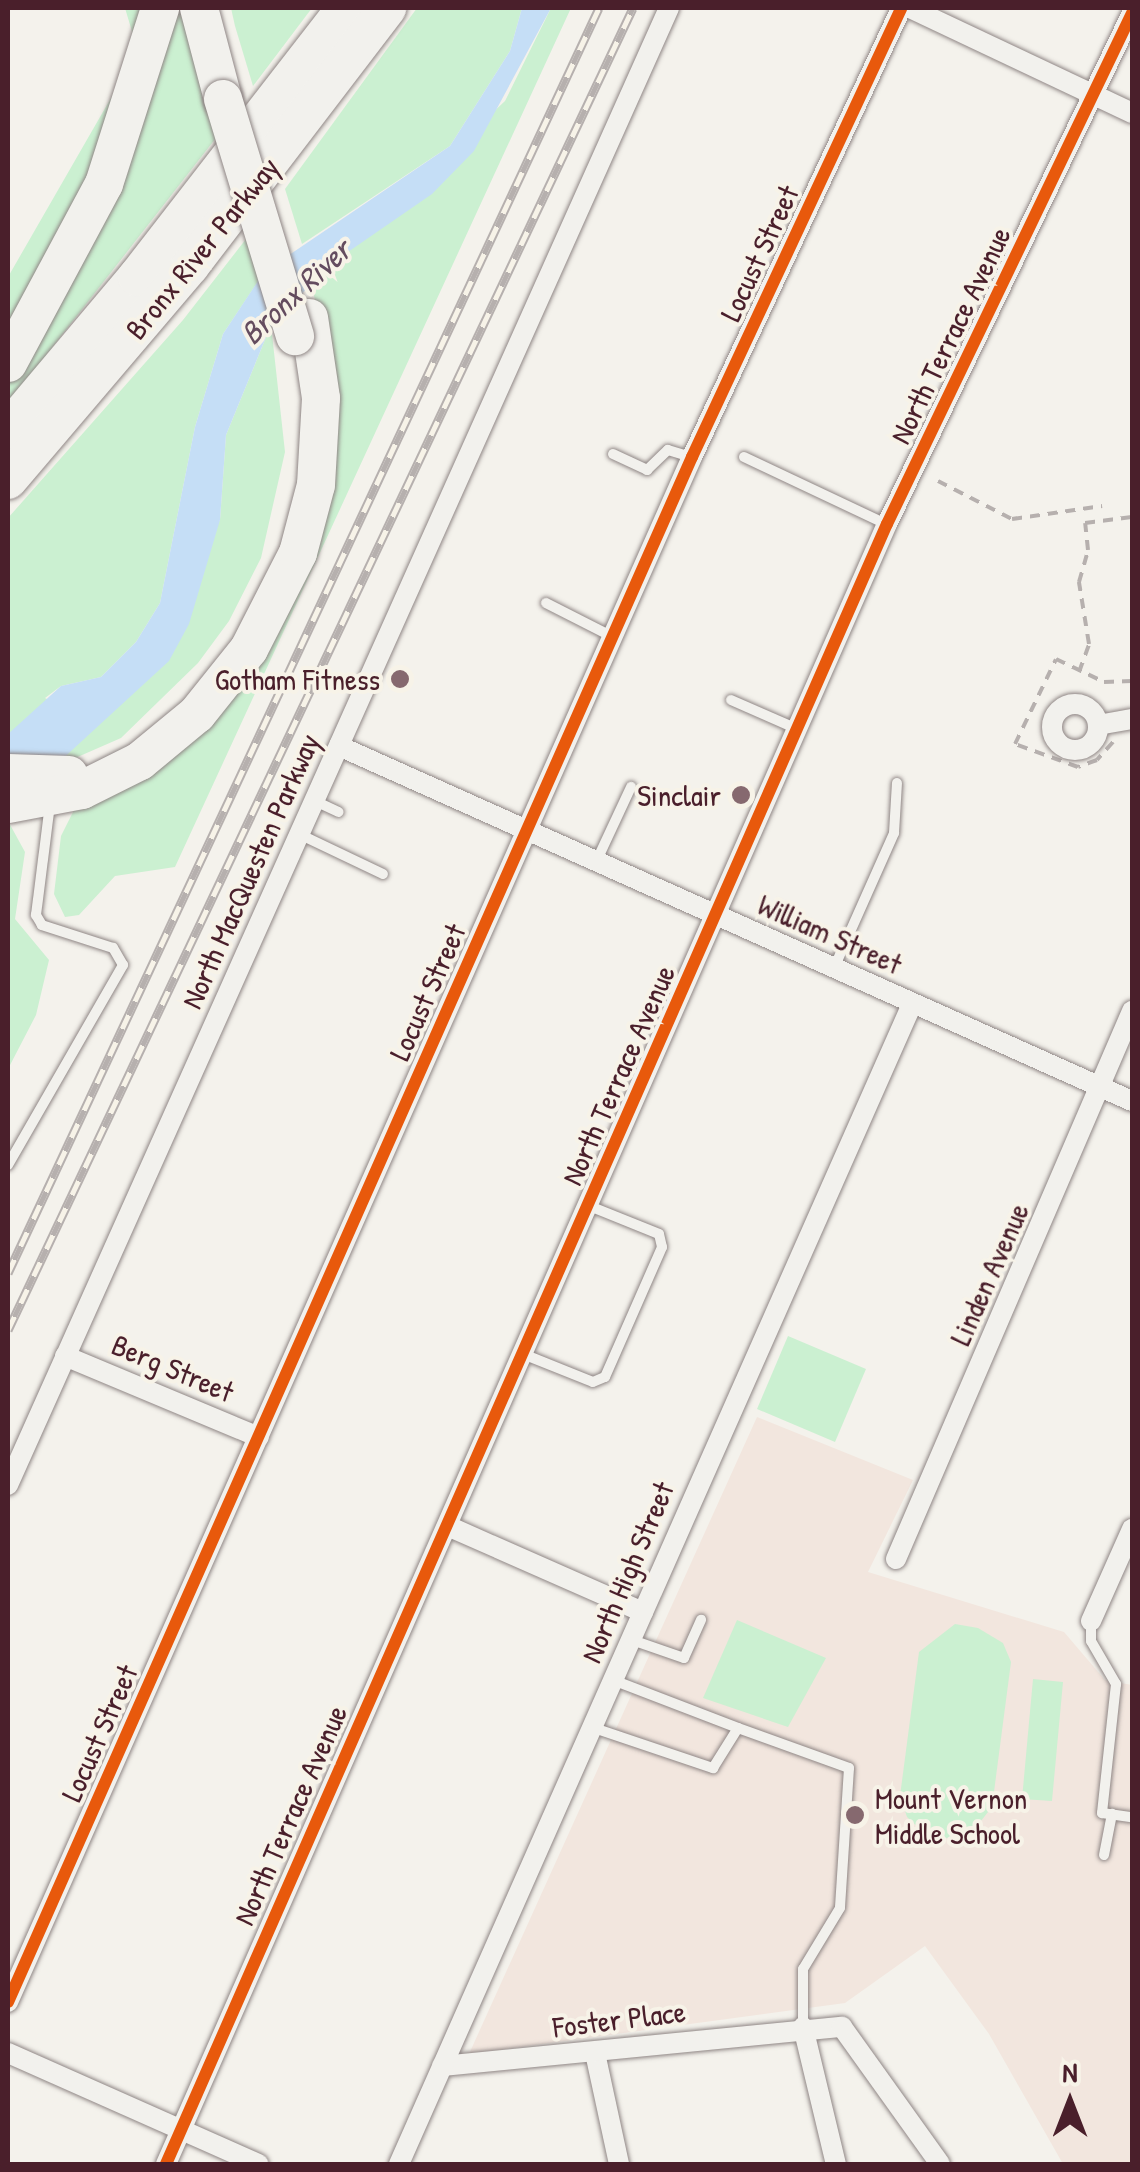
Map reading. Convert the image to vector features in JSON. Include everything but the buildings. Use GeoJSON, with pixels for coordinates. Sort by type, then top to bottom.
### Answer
{"type":"FeatureCollection","features":[{"type":"Feature","properties":{"kind":"highway"},"geometry":{"type":"LineString","coordinates":[[8,363],[104,184],[160,8]]}},
{"type":"Feature","properties":{"kind":"highway"},"geometry":{"type":"LineString","coordinates":[[8,804],[50,798],[112,778],[170,739],[225,683],[268,616],[305,534],[319,463],[320,381],[230,90],[199,8]]}},
{"type":"Feature","properties":{"kind":"highway"},"geometry":{"type":"LineString","coordinates":[[218,8],[230,90]]}},
{"type":"Feature","properties":{"kind":"highway"},"geometry":{"type":"LineString","coordinates":[[271,108],[329,8]]}},
{"type":"Feature","properties":{"kind":"highway","name":"Bronx River Parkway"},"geometry":{"type":"LineString","coordinates":[[8,430],[271,108],[346,8]]}},
{"type":"Feature","properties":{"kind":"highway","name":"Bronx River Parkway"},"geometry":{"type":"LineString","coordinates":[[8,480],[190,266],[387,8]]}},
{"type":"Feature","properties":{"kind":"highway"},"geometry":{"type":"LineString","coordinates":[[8,509],[78,427],[190,266]]}},
{"type":"Feature","properties":{"kind":"highway"},"geometry":{"type":"LineString","coordinates":[[8,773],[63,776],[132,747],[186,702],[236,640],[272,570],[294,496],[302,402],[302,327]]}},
{"type":"Feature","properties":{"kind":"street","name":"North MacQuesten Parkway"},"geometry":{"type":"LineString","coordinates":[[8,1485],[669,8]]}},
{"type":"Feature","properties":{"kind":"street","name":"Locust Street"},"geometry":{"type":"LineString","coordinates":[[8,2002],[692,457],[901,8]]}},
{"type":"Feature","properties":{"kind":"street"},"geometry":{"type":"LineString","coordinates":[[910,8],[1132,113]]}},
{"type":"Feature","properties":{"kind":"street","name":"North Terrace Avenue"},"geometry":{"type":"LineString","coordinates":[[166,2164],[300,1849],[450,1527],[522,1354],[887,524],[1132,13]]}},
{"type":"Feature","properties":{"kind":"street"},"geometry":{"type":"LineString","coordinates":[[1098,725],[1127,726]]}},
{"type":"Feature","properties":{"kind":"street","name":"William Street"},"geometry":{"type":"LineString","coordinates":[[339,746],[1132,1101]]}},
{"type":"Feature","properties":{"kind":"street","name":"North High Street"},"geometry":{"type":"LineString","coordinates":[[399,2164],[912,1004]]}},
{"type":"Feature","properties":{"kind":"street","name":"Linden Avenue"},"geometry":{"type":"LineString","coordinates":[[896,1558],[1104,1088],[1132,1011]]}},
{"type":"Feature","properties":{"kind":"street","name":"Berg Street"},"geometry":{"type":"LineString","coordinates":[[64,1356],[259,1437]]}},
{"type":"Feature","properties":{"kind":"street"},"geometry":{"type":"LineString","coordinates":[[450,1527],[643,1612]]}},
{"type":"Feature","properties":{"kind":"street"},"geometry":{"type":"LineString","coordinates":[[1091,1621],[1132,1529]]}},
{"type":"Feature","properties":{"kind":"street"},"geometry":{"type":"LineString","coordinates":[[803,2027],[836,2164]]}},
{"type":"Feature","properties":{"kind":"street","name":"Foster Place"},"geometry":{"type":"LineString","coordinates":[[442,2066],[595,2053],[803,2027],[842,2027],[859,2044],[940,2164]]}},
{"type":"Feature","properties":{"kind":"street"},"geometry":{"type":"LineString","coordinates":[[8,2053],[258,2164]]}},
{"type":"Feature","properties":{"kind":"street"},"geometry":{"type":"LineString","coordinates":[[595,2053],[619,2164]]}},
{"type":"Feature","properties":{"kind":"lane"},"geometry":{"type":"LineString","coordinates":[[613,454],[648,470],[668,450],[692,457]]}},
{"type":"Feature","properties":{"kind":"lane"},"geometry":{"type":"LineString","coordinates":[[744,457],[887,524]]}},
{"type":"Feature","properties":{"kind":"lane"},"geometry":{"type":"LineString","coordinates":[[546,603],[614,638]]}},
{"type":"Feature","properties":{"kind":"lane"},"geometry":{"type":"LineString","coordinates":[[730,700],[797,729]]}},
{"type":"Feature","properties":{"kind":"lane"},"geometry":{"type":"LineString","coordinates":[[834,969],[894,833],[898,784]]}},
{"type":"Feature","properties":{"kind":"lane"},"geometry":{"type":"LineString","coordinates":[[595,863],[631,787]]}},
{"type":"Feature","properties":{"kind":"lane"},"geometry":{"type":"LineString","coordinates":[[8,1165],[123,966],[113,948],[42,924],[36,916],[50,798]]}},
{"type":"Feature","properties":{"kind":"lane"},"geometry":{"type":"LineString","coordinates":[[314,801],[339,812]]}},
{"type":"Feature","properties":{"kind":"lane"},"geometry":{"type":"LineString","coordinates":[[298,834],[382,874]]}},
{"type":"Feature","properties":{"kind":"lane"},"geometry":{"type":"LineString","coordinates":[[522,1354],[592,1382],[605,1377],[655,1263],[659,1234],[587,1206]]}},
{"type":"Feature","properties":{"kind":"lane"},"geometry":{"type":"LineString","coordinates":[[631,1639],[684,1658],[701,1620]]}},
{"type":"Feature","properties":{"kind":"lane"},"geometry":{"type":"LineString","coordinates":[[1091,1621],[1091,1641],[1116,1684],[1104,1856]]}},
{"type":"Feature","properties":{"kind":"lane"},"geometry":{"type":"LineString","coordinates":[[614,1680],[848,1768],[840,1908],[802,1969],[803,2027]]}},
{"type":"Feature","properties":{"kind":"lane"},"geometry":{"type":"LineString","coordinates":[[594,1728],[712,1768],[738,1728]]}},
{"type":"Feature","properties":{"kind":"lane"},"geometry":{"type":"LineString","coordinates":[[1107,1814],[1132,1817]]}},
{"type":"Feature","properties":{"kind":"path"},"geometry":{"type":"LineString","coordinates":[[938,481],[1012,519],[1102,506]]}},
{"type":"Feature","properties":{"kind":"path"},"geometry":{"type":"LineString","coordinates":[[1080,672],[1089,644],[1080,582],[1088,550],[1086,523],[1132,517]]}},
{"type":"Feature","properties":{"kind":"path"},"geometry":{"type":"LineString","coordinates":[[1127,726],[1097,760],[1078,767],[1016,744],[1056,659],[1111,684],[1132,680]]}},
{"type":"Feature","properties":{"kind":"shaded area","name":"Mount Vernon Middle School"},"geometry":{"type":"Polygon","coordinates":[[[757,1417],[913,1480],[868,1572],[1064,1632],[1105,1680],[1132,1685],[1132,2164],[1063,2164],[989,2034],[925,1946],[845,2003],[469,2054],[757,1417]]]}},
{"type":"Feature","properties":{"kind":"green space"},"geometry":{"type":"Polygon","coordinates":[[[125,8],[143,8],[113,126],[8,340],[8,277],[123,77],[133,35],[125,8]]]}},
{"type":"Feature","properties":{"kind":"green space"},"geometry":{"type":"Polygon","coordinates":[[[165,8],[185,8],[216,138],[8,404],[8,374],[165,8]]]}},
{"type":"Feature","properties":{"kind":"green space"},"geometry":{"type":"Polygon","coordinates":[[[231,8],[312,8],[253,86],[235,26],[231,8]]]}},
{"type":"Feature","properties":{"kind":"green space"},"geometry":{"type":"Polygon","coordinates":[[[417,8],[522,8],[510,51],[450,146],[302,244],[285,189],[417,8]]]}},
{"type":"Feature","properties":{"kind":"green space"},"geometry":{"type":"Polygon","coordinates":[[[551,8],[571,8],[175,867],[115,876],[79,915],[65,917],[54,894],[61,836],[74,810],[155,764],[329,489],[338,430],[335,379],[311,284],[505,101],[551,8]]]}},
{"type":"Feature","properties":{"kind":"green space"},"geometry":{"type":"Polygon","coordinates":[[[246,239],[259,280],[223,334],[195,427],[160,603],[136,642],[101,677],[61,686],[45,698],[96,727],[220,520],[226,435],[271,325],[285,452],[261,558],[229,621],[198,663],[121,738],[57,766],[8,762],[8,518],[183,320],[246,239]]]}},
{"type":"Feature","properties":{"kind":"green space"},"geometry":{"type":"Polygon","coordinates":[[[8,821],[25,852],[15,919],[49,960],[36,1015],[8,1069],[8,821]]]}},
{"type":"Feature","properties":{"kind":"green space"},"geometry":{"type":"Polygon","coordinates":[[[788,1336],[866,1369],[835,1442],[757,1409],[788,1336]]]}},
{"type":"Feature","properties":{"kind":"green space"},"geometry":{"type":"Polygon","coordinates":[[[737,1620],[826,1658],[788,1727],[703,1698],[737,1620]]]}},
{"type":"Feature","properties":{"kind":"green space"},"geometry":{"type":"Polygon","coordinates":[[[955,1624],[978,1628],[1003,1643],[1011,1662],[992,1807],[973,1831],[943,1839],[926,1835],[907,1817],[900,1796],[919,1652],[955,1624]]]}},
{"type":"Feature","properties":{"kind":"green space"},"geometry":{"type":"Polygon","coordinates":[[[1033,1679],[1063,1682],[1052,1801],[1022,1799],[1033,1679]]]}},
{"type":"Feature","properties":{"kind":"water","name":"Bronx River"},"geometry":{"type":"Polygon","coordinates":[[[522,8],[551,8],[474,151],[432,194],[332,263],[271,325],[226,435],[220,520],[189,624],[169,661],[8,809],[8,734],[61,686],[101,677],[136,642],[160,603],[195,427],[223,334],[264,272],[450,146],[510,51],[522,8]]]}},
{"type":"Feature","properties":{"kind":"railway"},"geometry":{"type":"LineString","coordinates":[[8,1273],[599,8]]}},
{"type":"Feature","properties":{"kind":"railway"},"geometry":{"type":"LineString","coordinates":[[8,1330],[633,8]]}},
{"type":"Feature","properties":{"kind":"cycle path"},"geometry":{"type":"LineString","coordinates":[[8,2002],[692,457],[901,8]]}},
{"type":"Feature","properties":{"kind":"cycle path"},"geometry":{"type":"LineString","coordinates":[[166,2164],[887,524],[1132,13]]}},
{"type":"Feature","properties":{"kind":"place","name":"Gotham Fitness"},"geometry":{"type":"Point","coordinates":[400,679]}},
{"type":"Feature","properties":{"kind":"place","name":"Sinclair"},"geometry":{"type":"Point","coordinates":[741,795]}},
{"type":"Feature","properties":{"kind":"place","name":"Mount Vernon Middle School"},"geometry":{"type":"Point","coordinates":[855,1815]}}]}
